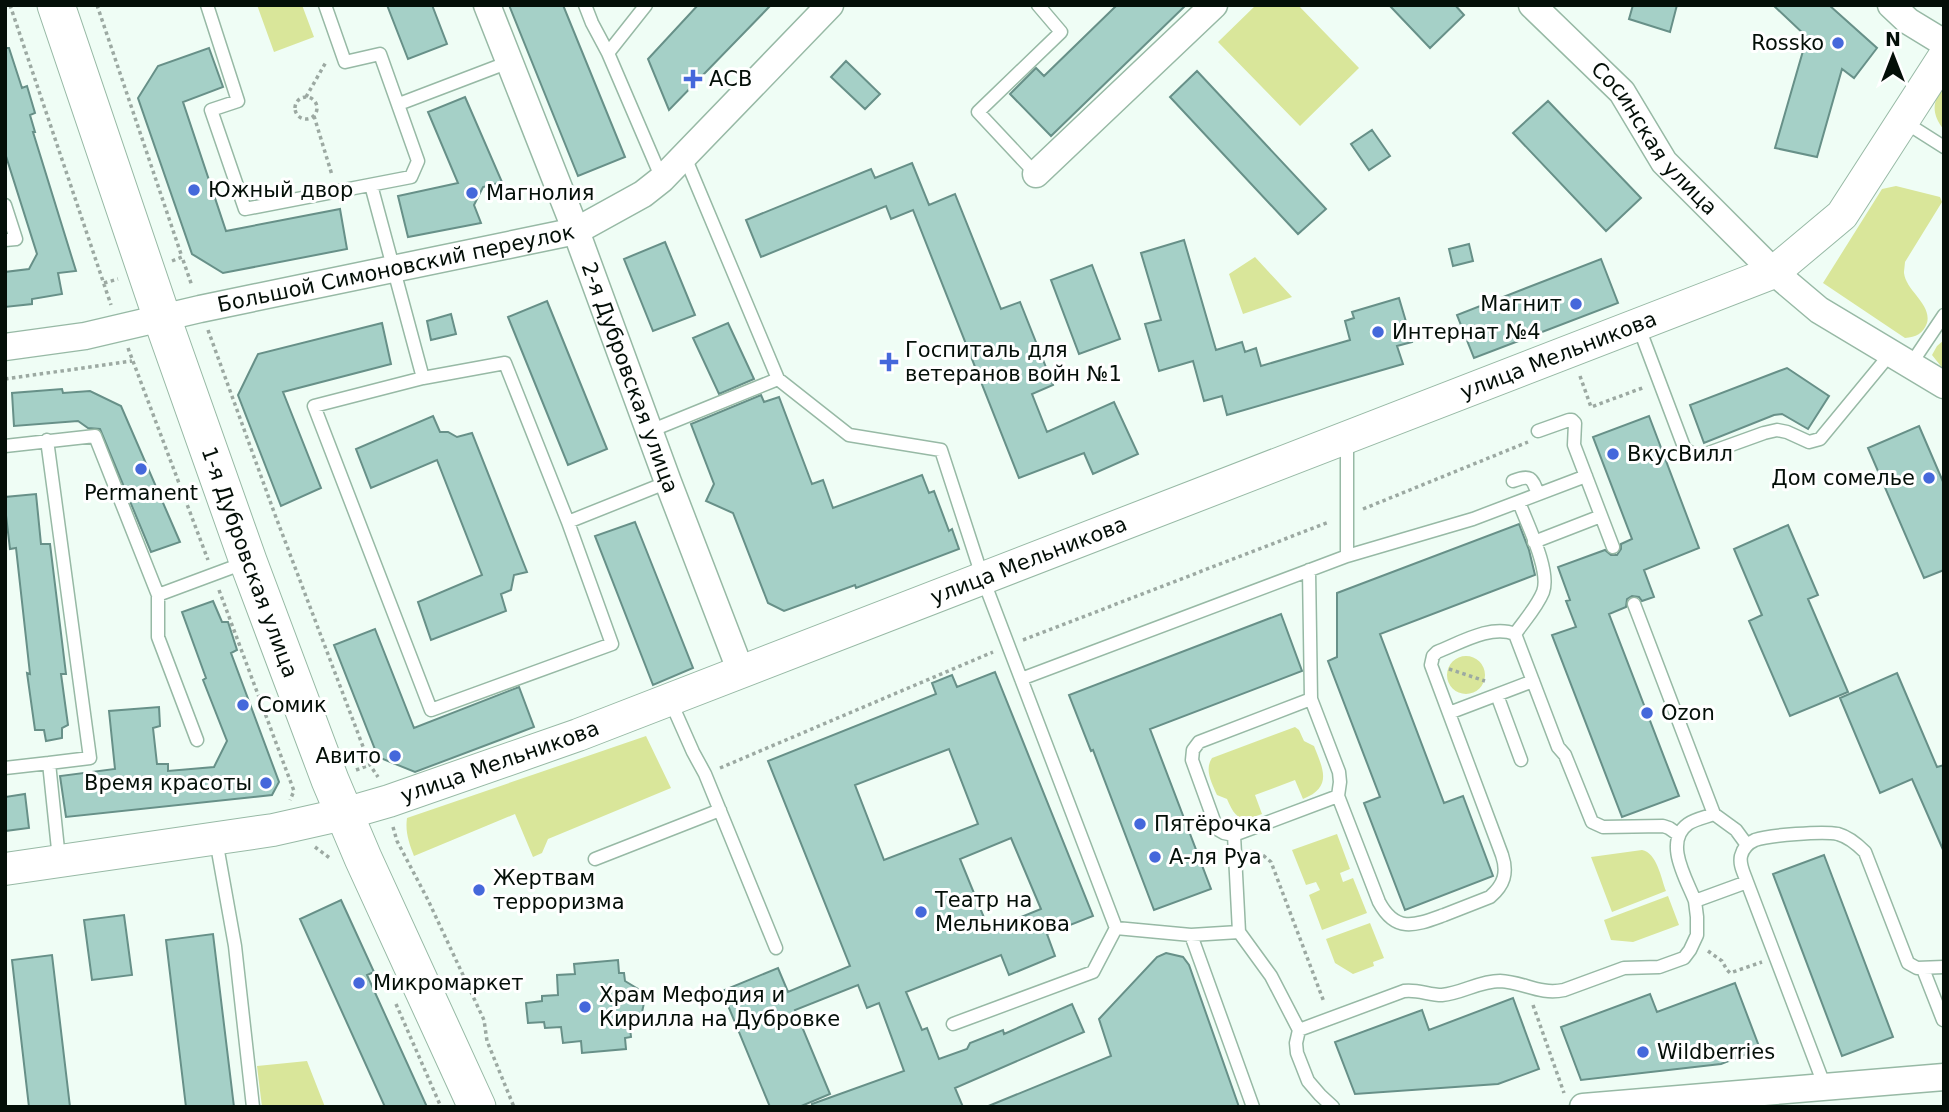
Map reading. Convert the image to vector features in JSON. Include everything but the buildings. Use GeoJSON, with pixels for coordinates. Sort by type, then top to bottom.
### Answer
{"type":"FeatureCollection","features":[{"type":"Feature","properties":{"kind":"main road","name":"1-я Дубровская улица"},"geometry":{"type":"LineString","coordinates":[[56,5],[145,270],[248,561],[344,814],[477,1107]]}},
{"type":"Feature","properties":{"kind":"street","name":"2-я Дубровская улица"},"geometry":{"type":"LineString","coordinates":[[487,5],[576,231],[741,672]]}},
{"type":"Feature","properties":{"kind":"street","name":"Большой Симоновский переулок"},"geometry":{"type":"LineString","coordinates":[[5,347],[85,337],[201,309],[576,231],[621,207],[662,179],[830,5]]}},
{"type":"Feature","properties":{"kind":"street"},"geometry":{"type":"LineString","coordinates":[[1036,174],[1214,5]]}},
{"type":"Feature","properties":{"kind":"street","name":"Сосинская улица"},"geometry":{"type":"LineString","coordinates":[[1532,5],[1622,92],[1664,162],[1774,272],[1819,310],[1944,385]]}},
{"type":"Feature","properties":{"kind":"street"},"geometry":{"type":"LineString","coordinates":[[1891,5],[1908,20],[1944,43]]}},
{"type":"Feature","properties":{"kind":"street","name":"улица Мельникова"},"geometry":{"type":"LineString","coordinates":[[5,869],[273,830],[388,801],[565,739],[741,672],[1774,272],[1842,215],[1944,57]]}},
{"type":"Feature","properties":{"kind":"street"},"geometry":{"type":"LineString","coordinates":[[1574,1101],[1825,1087],[1944,1077]]}},
{"type":"Feature","properties":{"kind":"lane"},"geometry":{"type":"LineString","coordinates":[[207,5],[238,101],[211,110],[245,209],[411,177],[418,161],[380,54],[345,62],[325,5]]}},
{"type":"Feature","properties":{"kind":"lane"},"geometry":{"type":"LineString","coordinates":[[585,5],[662,179]]}},
{"type":"Feature","properties":{"kind":"lane"},"geometry":{"type":"LineString","coordinates":[[608,53],[646,5]]}},
{"type":"Feature","properties":{"kind":"lane"},"geometry":{"type":"LineString","coordinates":[[1036,174],[978,111],[1061,32],[1038,5]]}},
{"type":"Feature","properties":{"kind":"lane"},"geometry":{"type":"LineString","coordinates":[[399,104],[509,62]]}},
{"type":"Feature","properties":{"kind":"lane"},"geometry":{"type":"LineString","coordinates":[[1903,121],[1944,147]]}},
{"type":"Feature","properties":{"kind":"lane"},"geometry":{"type":"LineString","coordinates":[[685,156],[778,379],[849,435],[941,450],[983,579],[1116,928],[1093,972],[953,1024]]}},
{"type":"Feature","properties":{"kind":"lane"},"geometry":{"type":"LineString","coordinates":[[371,185],[423,378]]}},
{"type":"Feature","properties":{"kind":"lane"},"geometry":{"type":"LineString","coordinates":[[5,205],[16,239],[5,240]]}},
{"type":"Feature","properties":{"kind":"lane"},"geometry":{"type":"LineString","coordinates":[[1638,325],[1684,447],[1692,454],[1703,456],[1777,430],[1814,442],[1943,316]]}},
{"type":"Feature","properties":{"kind":"lane"},"geometry":{"type":"LineString","coordinates":[[505,363],[568,522],[612,644],[431,710],[314,405],[423,378],[505,363]]}},
{"type":"Feature","properties":{"kind":"lane"},"geometry":{"type":"LineString","coordinates":[[650,431],[778,379]]}},
{"type":"Feature","properties":{"kind":"lane"},"geometry":{"type":"LineString","coordinates":[[1538,431],[1569,420],[1576,424],[1574,445],[1613,547]]}},
{"type":"Feature","properties":{"kind":"lane"},"geometry":{"type":"LineString","coordinates":[[5,446],[94,436],[158,595],[158,637],[197,740]]}},
{"type":"Feature","properties":{"kind":"lane"},"geometry":{"type":"LineString","coordinates":[[1347,438],[1347,556]]}},
{"type":"Feature","properties":{"kind":"lane"},"geometry":{"type":"LineString","coordinates":[[5,768],[90,758],[47,440]]}},
{"type":"Feature","properties":{"kind":"lane"},"geometry":{"type":"LineString","coordinates":[[1021,679],[1347,556],[1472,519],[1586,476]]}},
{"type":"Feature","properties":{"kind":"lane"},"geometry":{"type":"LineString","coordinates":[[1513,481],[1529,477],[1538,494]]}},
{"type":"Feature","properties":{"kind":"lane"},"geometry":{"type":"LineString","coordinates":[[568,522],[668,482]]}},
{"type":"Feature","properties":{"kind":"lane"},"geometry":{"type":"LineString","coordinates":[[1515,634],[1544,589],[1544,567],[1519,502]]}},
{"type":"Feature","properties":{"kind":"lane"},"geometry":{"type":"LineString","coordinates":[[1534,541],[1601,516]]}},
{"type":"Feature","properties":{"kind":"lane"},"geometry":{"type":"LineString","coordinates":[[158,595],[248,561]]}},
{"type":"Feature","properties":{"kind":"lane"},"geometry":{"type":"LineString","coordinates":[[1309,570],[1311,699],[1339,772],[1338,796],[1379,902],[1388,916],[1404,924],[1417,925],[1490,897],[1502,884],[1505,864],[1431,662],[1437,652],[1492,631],[1502,630],[1515,634]]}},
{"type":"Feature","properties":{"kind":"lane"},"geometry":{"type":"LineString","coordinates":[[1634,604],[1714,814],[1736,830],[1746,845]]}},
{"type":"Feature","properties":{"kind":"lane"},"geometry":{"type":"LineString","coordinates":[[1515,634],[1558,748],[1565,755],[1592,822],[1603,827],[1654,824],[1669,828],[1679,835]]}},
{"type":"Feature","properties":{"kind":"lane"},"geometry":{"type":"LineString","coordinates":[[1448,713],[1532,681]]}},
{"type":"Feature","properties":{"kind":"lane"},"geometry":{"type":"LineString","coordinates":[[1497,695],[1521,760]]}},
{"type":"Feature","properties":{"kind":"lane"},"geometry":{"type":"LineString","coordinates":[[670,699],[705,774],[776,948]]}},
{"type":"Feature","properties":{"kind":"lane"},"geometry":{"type":"LineString","coordinates":[[1311,699],[1199,742],[1193,750],[1193,765],[1217,829],[1234,841],[1239,932],[1271,976],[1299,1030],[1297,1053],[1308,1081],[1320,1096],[1334,1107]]}},
{"type":"Feature","properties":{"kind":"lane"},"geometry":{"type":"LineString","coordinates":[[49,763],[59,861]]}},
{"type":"Feature","properties":{"kind":"lane"},"geometry":{"type":"LineString","coordinates":[[1234,841],[1338,796]]}},
{"type":"Feature","properties":{"kind":"lane"},"geometry":{"type":"LineString","coordinates":[[595,859],[720,810]]}},
{"type":"Feature","properties":{"kind":"lane"},"geometry":{"type":"LineString","coordinates":[[1299,1030],[1404,991],[1443,995],[1491,981],[1555,992],[1625,968],[1659,967],[1684,958],[1694,943],[1697,928],[1695,901],[1677,850],[1679,835],[1690,823],[1714,814]]}},
{"type":"Feature","properties":{"kind":"lane"},"geometry":{"type":"LineString","coordinates":[[1825,1087],[1740,864],[1746,845],[1757,839],[1821,833],[1836,834],[1854,841],[1865,852],[1906,960],[1912,966],[1923,969],[1944,967]]}},
{"type":"Feature","properties":{"kind":"lane"},"geometry":{"type":"LineString","coordinates":[[216,838],[236,946],[253,1107]]}},
{"type":"Feature","properties":{"kind":"lane"},"geometry":{"type":"LineString","coordinates":[[1695,901],[1723,896],[1747,882]]}},
{"type":"Feature","properties":{"kind":"lane"},"geometry":{"type":"LineString","coordinates":[[1116,928],[1191,935],[1239,932]]}},
{"type":"Feature","properties":{"kind":"lane"},"geometry":{"type":"LineString","coordinates":[[1191,935],[1253,1107]]}},
{"type":"Feature","properties":{"kind":"lane"},"geometry":{"type":"LineString","coordinates":[[1923,969],[1943,1020]]}},
{"type":"Feature","properties":{"kind":"path"},"geometry":{"type":"LineString","coordinates":[[97,5],[182,257],[274,512],[370,765],[384,786],[397,841],[484,1020],[487,1041],[514,1107]]}},
{"type":"Feature","properties":{"kind":"path"},"geometry":{"type":"LineString","coordinates":[[306,97],[338,42]]}},
{"type":"Feature","properties":{"kind":"path"},"geometry":{"type":"LineString","coordinates":[[314,117],[306,120],[300,118],[296,114],[296,102],[306,97],[316,102],[318,108],[314,117],[337,191]]}},
{"type":"Feature","properties":{"kind":"path"},"geometry":{"type":"LineString","coordinates":[[104,283],[182,257]]}},
{"type":"Feature","properties":{"kind":"path"},"geometry":{"type":"LineString","coordinates":[[1570,351],[1591,407],[1659,382]]}},
{"type":"Feature","properties":{"kind":"path"},"geometry":{"type":"LineString","coordinates":[[5,379],[132,361]]}},
{"type":"Feature","properties":{"kind":"path"},"geometry":{"type":"LineString","coordinates":[[705,774],[1008,645],[1527,443],[1538,431]]}},
{"type":"Feature","properties":{"kind":"path"},"geometry":{"type":"LineString","coordinates":[[1431,662],[1510,690]]}},
{"type":"Feature","properties":{"kind":"path"},"geometry":{"type":"LineString","coordinates":[[1234,841],[1271,862],[1330,1018]]}},
{"type":"Feature","properties":{"kind":"path"},"geometry":{"type":"LineString","coordinates":[[1694,943],[1718,957],[1730,973],[1776,957]]}},
{"type":"Feature","properties":{"kind":"path"},"geometry":{"type":"LineString","coordinates":[[1526,987],[1574,1101]]}},
{"type":"Feature","properties":{"kind":"green space"},"geometry":{"type":"Polygon","coordinates":[[[257,5],[302,5],[314,37],[274,52],[257,5]]]}},
{"type":"Feature","properties":{"kind":"green space"},"geometry":{"type":"Polygon","coordinates":[[[1256,5],[1298,5],[1359,68],[1300,126],[1218,42],[1256,5]]]}},
{"type":"Feature","properties":{"kind":"green space"},"geometry":{"type":"Polygon","coordinates":[[[1944,87],[1944,130],[1935,114],[1935,103],[1944,87]]]}},
{"type":"Feature","properties":{"kind":"green space"},"geometry":{"type":"Polygon","coordinates":[[[1896,186],[1940,197],[1942,202],[1905,262],[1906,280],[1928,316],[1921,332],[1905,338],[1823,283],[1882,189],[1896,186]]]}},
{"type":"Feature","properties":{"kind":"green space"},"geometry":{"type":"Polygon","coordinates":[[[1255,257],[1292,297],[1243,314],[1229,274],[1255,257]]]}},
{"type":"Feature","properties":{"kind":"green space"},"geometry":{"type":"Polygon","coordinates":[[[1944,340],[1944,370],[1932,355],[1944,340]]]}},
{"type":"Feature","properties":{"kind":"green space"},"geometry":{"type":"Polygon","coordinates":[[[1466,656],[1479,662],[1485,675],[1479,688],[1466,694],[1453,688],[1447,675],[1453,662],[1466,656]]]}},
{"type":"Feature","properties":{"kind":"green space"},"geometry":{"type":"Polygon","coordinates":[[[1295,727],[1304,741],[1314,746],[1323,777],[1319,789],[1303,799],[1295,780],[1255,795],[1262,814],[1249,818],[1236,815],[1227,799],[1217,795],[1211,781],[1209,767],[1212,758],[1295,727]]]}},
{"type":"Feature","properties":{"kind":"green space"},"geometry":{"type":"Polygon","coordinates":[[[646,736],[671,788],[548,839],[542,853],[533,857],[515,814],[414,856],[407,833],[407,818],[646,736]]]}},
{"type":"Feature","properties":{"kind":"green space"},"geometry":{"type":"Polygon","coordinates":[[[1337,834],[1350,869],[1340,873],[1343,882],[1353,878],[1367,913],[1322,930],[1309,895],[1320,890],[1316,882],[1306,885],[1292,850],[1337,834]]]}},
{"type":"Feature","properties":{"kind":"green space"},"geometry":{"type":"Polygon","coordinates":[[[1642,850],[1655,861],[1666,891],[1612,912],[1591,857],[1642,850]]]}},
{"type":"Feature","properties":{"kind":"green space"},"geometry":{"type":"Polygon","coordinates":[[[1668,896],[1679,925],[1633,942],[1611,940],[1604,920],[1668,896]]]}},
{"type":"Feature","properties":{"kind":"green space"},"geometry":{"type":"Polygon","coordinates":[[[1370,923],[1384,958],[1373,962],[1374,966],[1353,974],[1335,963],[1326,939],[1370,923]]]}},
{"type":"Feature","properties":{"kind":"green space"},"geometry":{"type":"Polygon","coordinates":[[[307,1061],[325,1107],[262,1107],[257,1066],[307,1061]]]}},
{"type":"Feature","properties":{"kind":"place","name":"Rossko"},"geometry":{"type":"Point","coordinates":[1838,43]}},
{"type":"Feature","properties":{"kind":"place","name":"АСВ"},"geometry":{"type":"Point","coordinates":[693,79]}},
{"type":"Feature","properties":{"kind":"place","name":"Южный двор"},"geometry":{"type":"Point","coordinates":[194,190]}},
{"type":"Feature","properties":{"kind":"place","name":"Магнолия"},"geometry":{"type":"Point","coordinates":[472,193]}},
{"type":"Feature","properties":{"kind":"place","name":"Магнит"},"geometry":{"type":"Point","coordinates":[1576,304]}},
{"type":"Feature","properties":{"kind":"place","name":"Интернат №4"},"geometry":{"type":"Point","coordinates":[1378,332]}},
{"type":"Feature","properties":{"kind":"place","name":"Госпиталь для ветеранов войн №1"},"geometry":{"type":"Point","coordinates":[889,362]}},
{"type":"Feature","properties":{"kind":"place","name":"ВкусВилл"},"geometry":{"type":"Point","coordinates":[1613,454]}},
{"type":"Feature","properties":{"kind":"place","name":"Permanent"},"geometry":{"type":"Point","coordinates":[141,469]}},
{"type":"Feature","properties":{"kind":"place","name":"Дом сомелье"},"geometry":{"type":"Point","coordinates":[1929,478]}},
{"type":"Feature","properties":{"kind":"place","name":"Сомик"},"geometry":{"type":"Point","coordinates":[243,705]}},
{"type":"Feature","properties":{"kind":"place","name":"Ozon"},"geometry":{"type":"Point","coordinates":[1647,713]}},
{"type":"Feature","properties":{"kind":"place","name":"Авито"},"geometry":{"type":"Point","coordinates":[395,756]}},
{"type":"Feature","properties":{"kind":"place","name":"Время красоты"},"geometry":{"type":"Point","coordinates":[266,783]}},
{"type":"Feature","properties":{"kind":"place","name":"Пятёрочка"},"geometry":{"type":"Point","coordinates":[1140,824]}},
{"type":"Feature","properties":{"kind":"place","name":"А-ля Руа"},"geometry":{"type":"Point","coordinates":[1155,857]}},
{"type":"Feature","properties":{"kind":"place","name":"Жертвам терроризма"},"geometry":{"type":"Point","coordinates":[479,890]}},
{"type":"Feature","properties":{"kind":"place","name":"Театр на Мельникова"},"geometry":{"type":"Point","coordinates":[921,912]}},
{"type":"Feature","properties":{"kind":"place","name":"Микромаркет"},"geometry":{"type":"Point","coordinates":[359,983]}},
{"type":"Feature","properties":{"kind":"place","name":"Храм Мефодия и Кирилла на Дубровке"},"geometry":{"type":"Point","coordinates":[585,1007]}},
{"type":"Feature","properties":{"kind":"place","name":"Wildberries"},"geometry":{"type":"Point","coordinates":[1643,1052]}}]}
